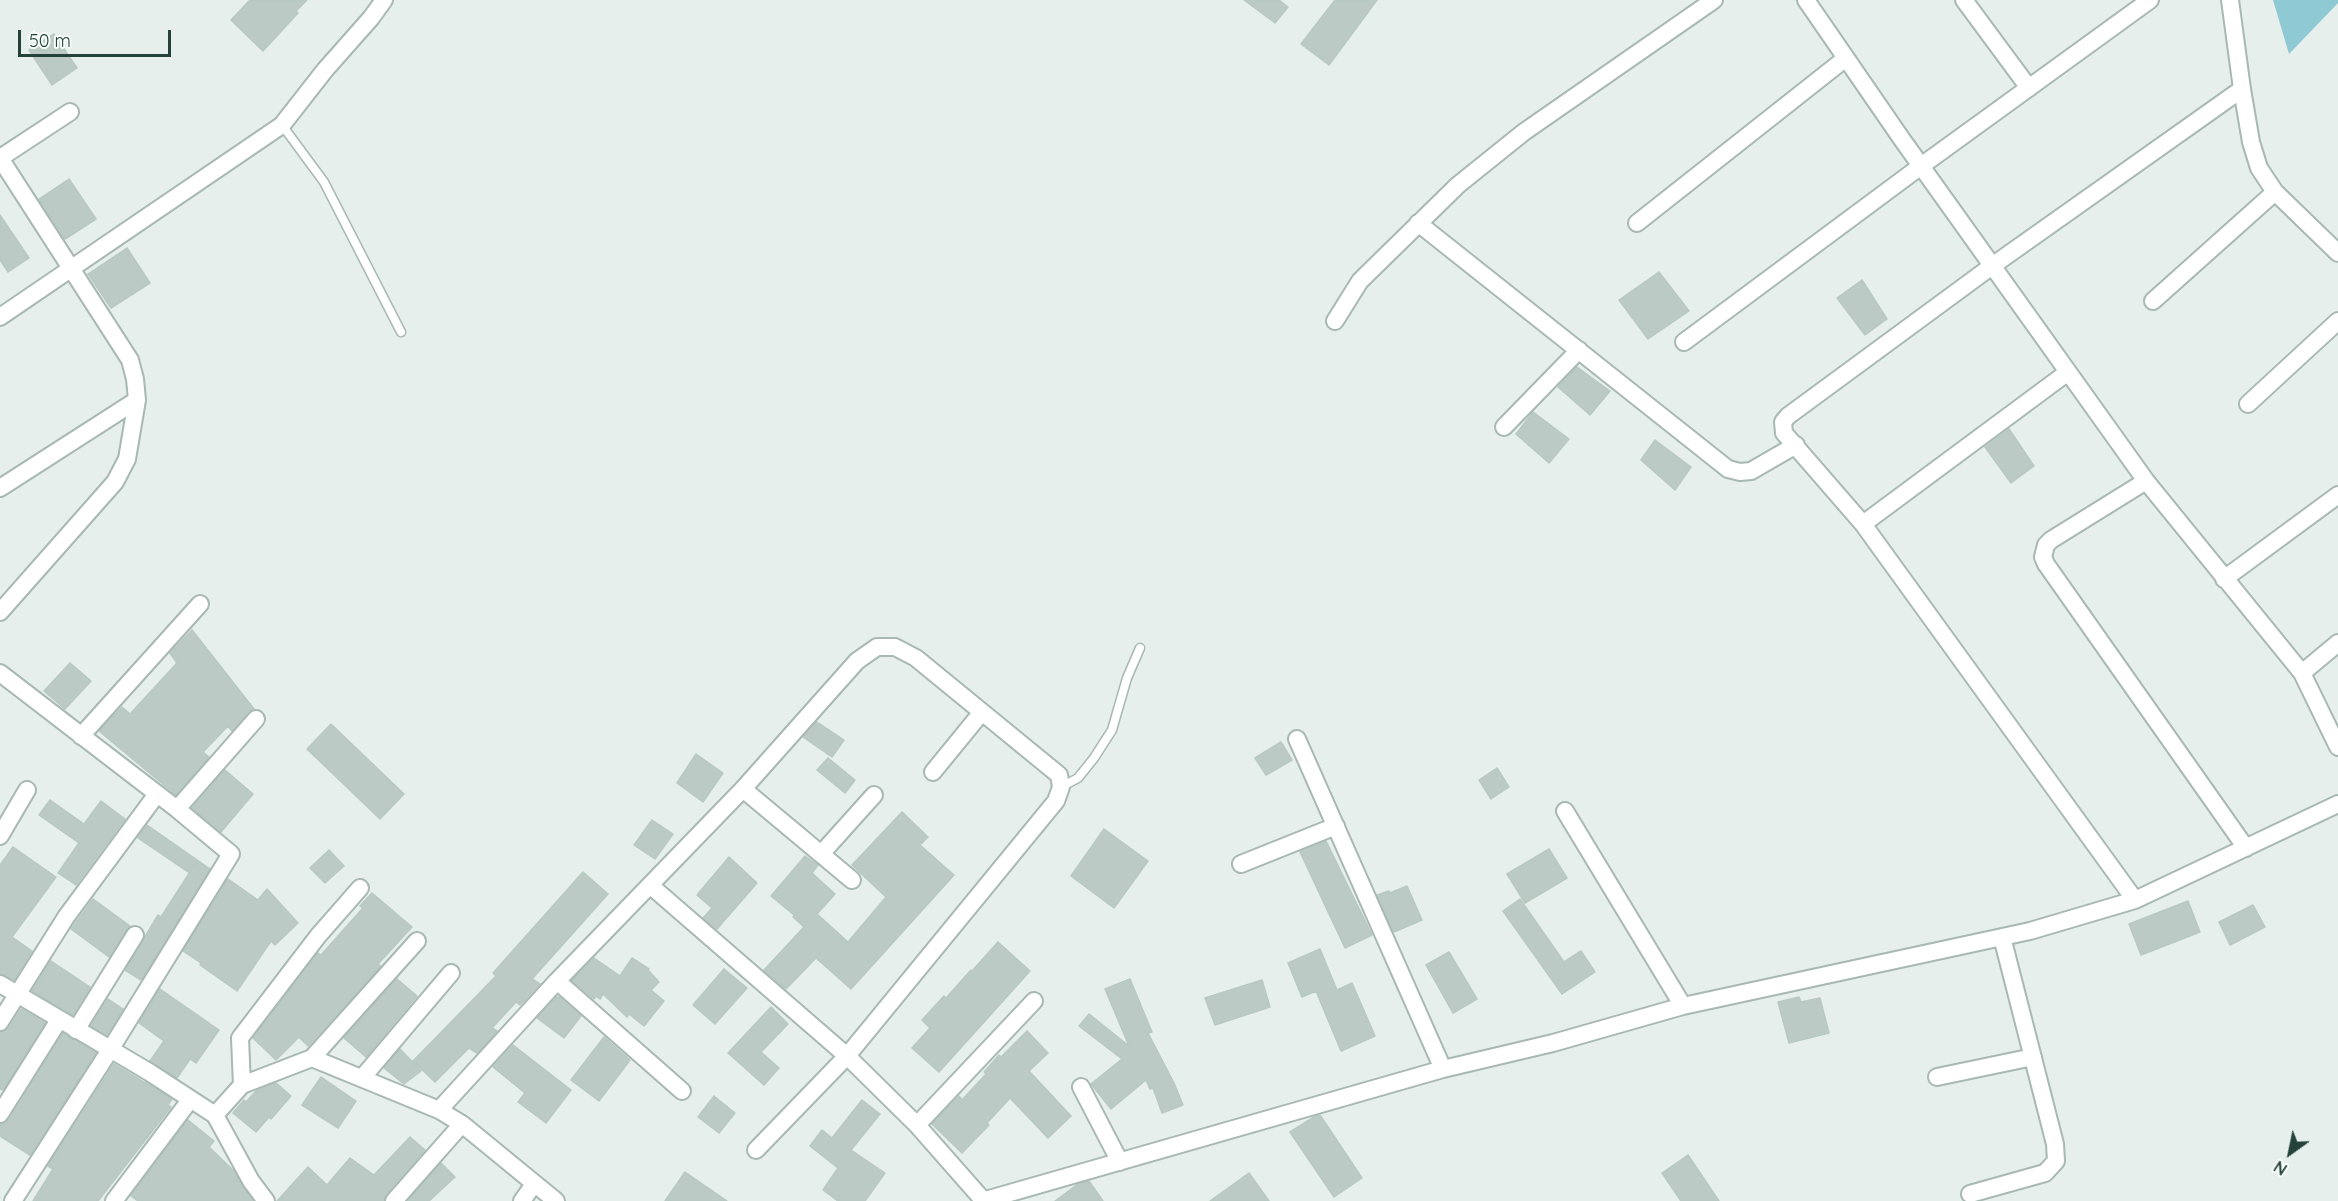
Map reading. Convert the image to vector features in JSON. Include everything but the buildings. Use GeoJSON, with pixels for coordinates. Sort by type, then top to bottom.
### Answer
{"type":"FeatureCollection","features":[{"type":"Feature","properties":{"kind":"street"},"geometry":{"type":"LineString","coordinates":[[0,317],[282,125],[384,0]]}},
{"type":"Feature","properties":{"kind":"street"},"geometry":{"type":"LineString","coordinates":[[1335,321],[1360,280],[1458,185],[1524,132],[1714,0]]}},
{"type":"Feature","properties":{"kind":"street"},"geometry":{"type":"LineString","coordinates":[[1806,0],[1921,166],[2146,481],[2302,673],[2338,747]]}},
{"type":"Feature","properties":{"kind":"street"},"geometry":{"type":"LineString","coordinates":[[1964,0],[2029,87]]}},
{"type":"Feature","properties":{"kind":"street"},"geometry":{"type":"LineString","coordinates":[[1684,342],[2150,0]]}},
{"type":"Feature","properties":{"kind":"street"},"geometry":{"type":"LineString","coordinates":[[2230,0],[2251,142],[2259,168],[2275,192],[2338,253]]}},
{"type":"Feature","properties":{"kind":"street"},"geometry":{"type":"LineString","coordinates":[[1637,224],[1846,58]]}},
{"type":"Feature","properties":{"kind":"street"},"geometry":{"type":"LineString","coordinates":[[2135,900],[1863,524],[1782,428],[1788,416],[1992,266],[2242,89]]}},
{"type":"Feature","properties":{"kind":"street"},"geometry":{"type":"LineString","coordinates":[[0,612],[115,482],[127,459],[137,400],[135,379],[129,360],[0,158],[70,112]]}},
{"type":"Feature","properties":{"kind":"street"},"geometry":{"type":"LineString","coordinates":[[2153,301],[2275,192]]}},
{"type":"Feature","properties":{"kind":"street"},"geometry":{"type":"LineString","coordinates":[[1418,223],[1728,469],[1740,472],[1751,471],[1796,445]]}},
{"type":"Feature","properties":{"kind":"street"},"geometry":{"type":"LineString","coordinates":[[2248,404],[2338,321]]}},
{"type":"Feature","properties":{"kind":"street"},"geometry":{"type":"LineString","coordinates":[[1504,427],[1579,350]]}},
{"type":"Feature","properties":{"kind":"street"},"geometry":{"type":"LineString","coordinates":[[1863,524],[2068,372]]}},
{"type":"Feature","properties":{"kind":"street"},"geometry":{"type":"LineString","coordinates":[[0,488],[137,400]]}},
{"type":"Feature","properties":{"kind":"street"},"geometry":{"type":"LineString","coordinates":[[2146,481],[2051,540],[2046,544],[2043,557],[2246,848]]}},
{"type":"Feature","properties":{"kind":"street"},"geometry":{"type":"LineString","coordinates":[[2224,579],[2338,495]]}},
{"type":"Feature","properties":{"kind":"street"},"geometry":{"type":"LineString","coordinates":[[81,736],[200,604]]}},
{"type":"Feature","properties":{"kind":"street"},"geometry":{"type":"LineString","coordinates":[[2302,673],[2338,643]]}},
{"type":"Feature","properties":{"kind":"street"},"geometry":{"type":"LineString","coordinates":[[439,1110],[557,981],[743,789],[857,661],[877,647],[895,647],[916,658],[1059,775],[1061,786],[1056,801],[847,1056],[756,1150]]}},
{"type":"Feature","properties":{"kind":"street"},"geometry":{"type":"LineString","coordinates":[[0,673],[177,809],[231,854],[110,1050],[13,1201]]}},
{"type":"Feature","properties":{"kind":"street"},"geometry":{"type":"LineString","coordinates":[[933,772],[982,712]]}},
{"type":"Feature","properties":{"kind":"street"},"geometry":{"type":"LineString","coordinates":[[177,809],[256,719]]}},
{"type":"Feature","properties":{"kind":"street"},"geometry":{"type":"LineString","coordinates":[[1297,739],[1443,1069]]}},
{"type":"Feature","properties":{"kind":"street"},"geometry":{"type":"LineString","coordinates":[[743,789],[852,880]]}},
{"type":"Feature","properties":{"kind":"street"},"geometry":{"type":"LineString","coordinates":[[0,836],[27,790]]}},
{"type":"Feature","properties":{"kind":"street"},"geometry":{"type":"LineString","coordinates":[[0,1022],[66,917],[157,794]]}},
{"type":"Feature","properties":{"kind":"street"},"geometry":{"type":"LineString","coordinates":[[821,854],[874,795]]}},
{"type":"Feature","properties":{"kind":"street"},"geometry":{"type":"LineString","coordinates":[[651,886],[847,1056],[916,1125],[982,1201],[1443,1069],[1553,1043],[1683,1006],[2002,937],[2135,900],[2338,804]]}},
{"type":"Feature","properties":{"kind":"street"},"geometry":{"type":"LineString","coordinates":[[1565,811],[1683,1006]]}},
{"type":"Feature","properties":{"kind":"street"},"geometry":{"type":"LineString","coordinates":[[1241,864],[1336,826]]}},
{"type":"Feature","properties":{"kind":"street"},"geometry":{"type":"LineString","coordinates":[[242,1084],[240,1038],[318,936],[360,888]]}},
{"type":"Feature","properties":{"kind":"street"},"geometry":{"type":"LineString","coordinates":[[76,1030],[135,935]]}},
{"type":"Feature","properties":{"kind":"street"},"geometry":{"type":"LineString","coordinates":[[1970,1194],[2045,1173],[2056,1161],[2055,1144],[2002,937]]}},
{"type":"Feature","properties":{"kind":"street"},"geometry":{"type":"LineString","coordinates":[[215,1115],[242,1084],[312,1058],[417,941]]}},
{"type":"Feature","properties":{"kind":"street"},"geometry":{"type":"LineString","coordinates":[[362,1078],[451,973]]}},
{"type":"Feature","properties":{"kind":"street"},"geometry":{"type":"LineString","coordinates":[[557,981],[682,1091]]}},
{"type":"Feature","properties":{"kind":"street"},"geometry":{"type":"LineString","coordinates":[[0,984],[215,1115],[250,1181],[266,1201]]}},
{"type":"Feature","properties":{"kind":"street"},"geometry":{"type":"LineString","coordinates":[[916,1125],[1034,1001]]}},
{"type":"Feature","properties":{"kind":"street"},"geometry":{"type":"LineString","coordinates":[[0,1114],[59,1020]]}},
{"type":"Feature","properties":{"kind":"street"},"geometry":{"type":"LineString","coordinates":[[1937,1077],[2033,1057]]}},
{"type":"Feature","properties":{"kind":"street"},"geometry":{"type":"LineString","coordinates":[[312,1058],[439,1110],[462,1125],[556,1201]]}},
{"type":"Feature","properties":{"kind":"street"},"geometry":{"type":"LineString","coordinates":[[1081,1087],[1120,1162]]}},
{"type":"Feature","properties":{"kind":"street"},"geometry":{"type":"LineString","coordinates":[[114,1201],[190,1100]]}},
{"type":"Feature","properties":{"kind":"street"},"geometry":{"type":"LineString","coordinates":[[394,1201],[462,1125]]}},
{"type":"Feature","properties":{"kind":"street"},"geometry":{"type":"LineString","coordinates":[[522,1201],[534,1184]]}},
{"type":"Feature","properties":{"kind":"lane"},"geometry":{"type":"LineString","coordinates":[[282,125],[324,182],[401,332]]}},
{"type":"Feature","properties":{"kind":"lane"},"geometry":{"type":"LineString","coordinates":[[1061,786],[1078,778],[1112,730],[1127,678],[1140,648]]}},
{"type":"Feature","properties":{"kind":"water"},"geometry":{"type":"Polygon","coordinates":[[[2273,0],[2338,0],[2338,3],[2289,54],[2273,0]]]}}]}
